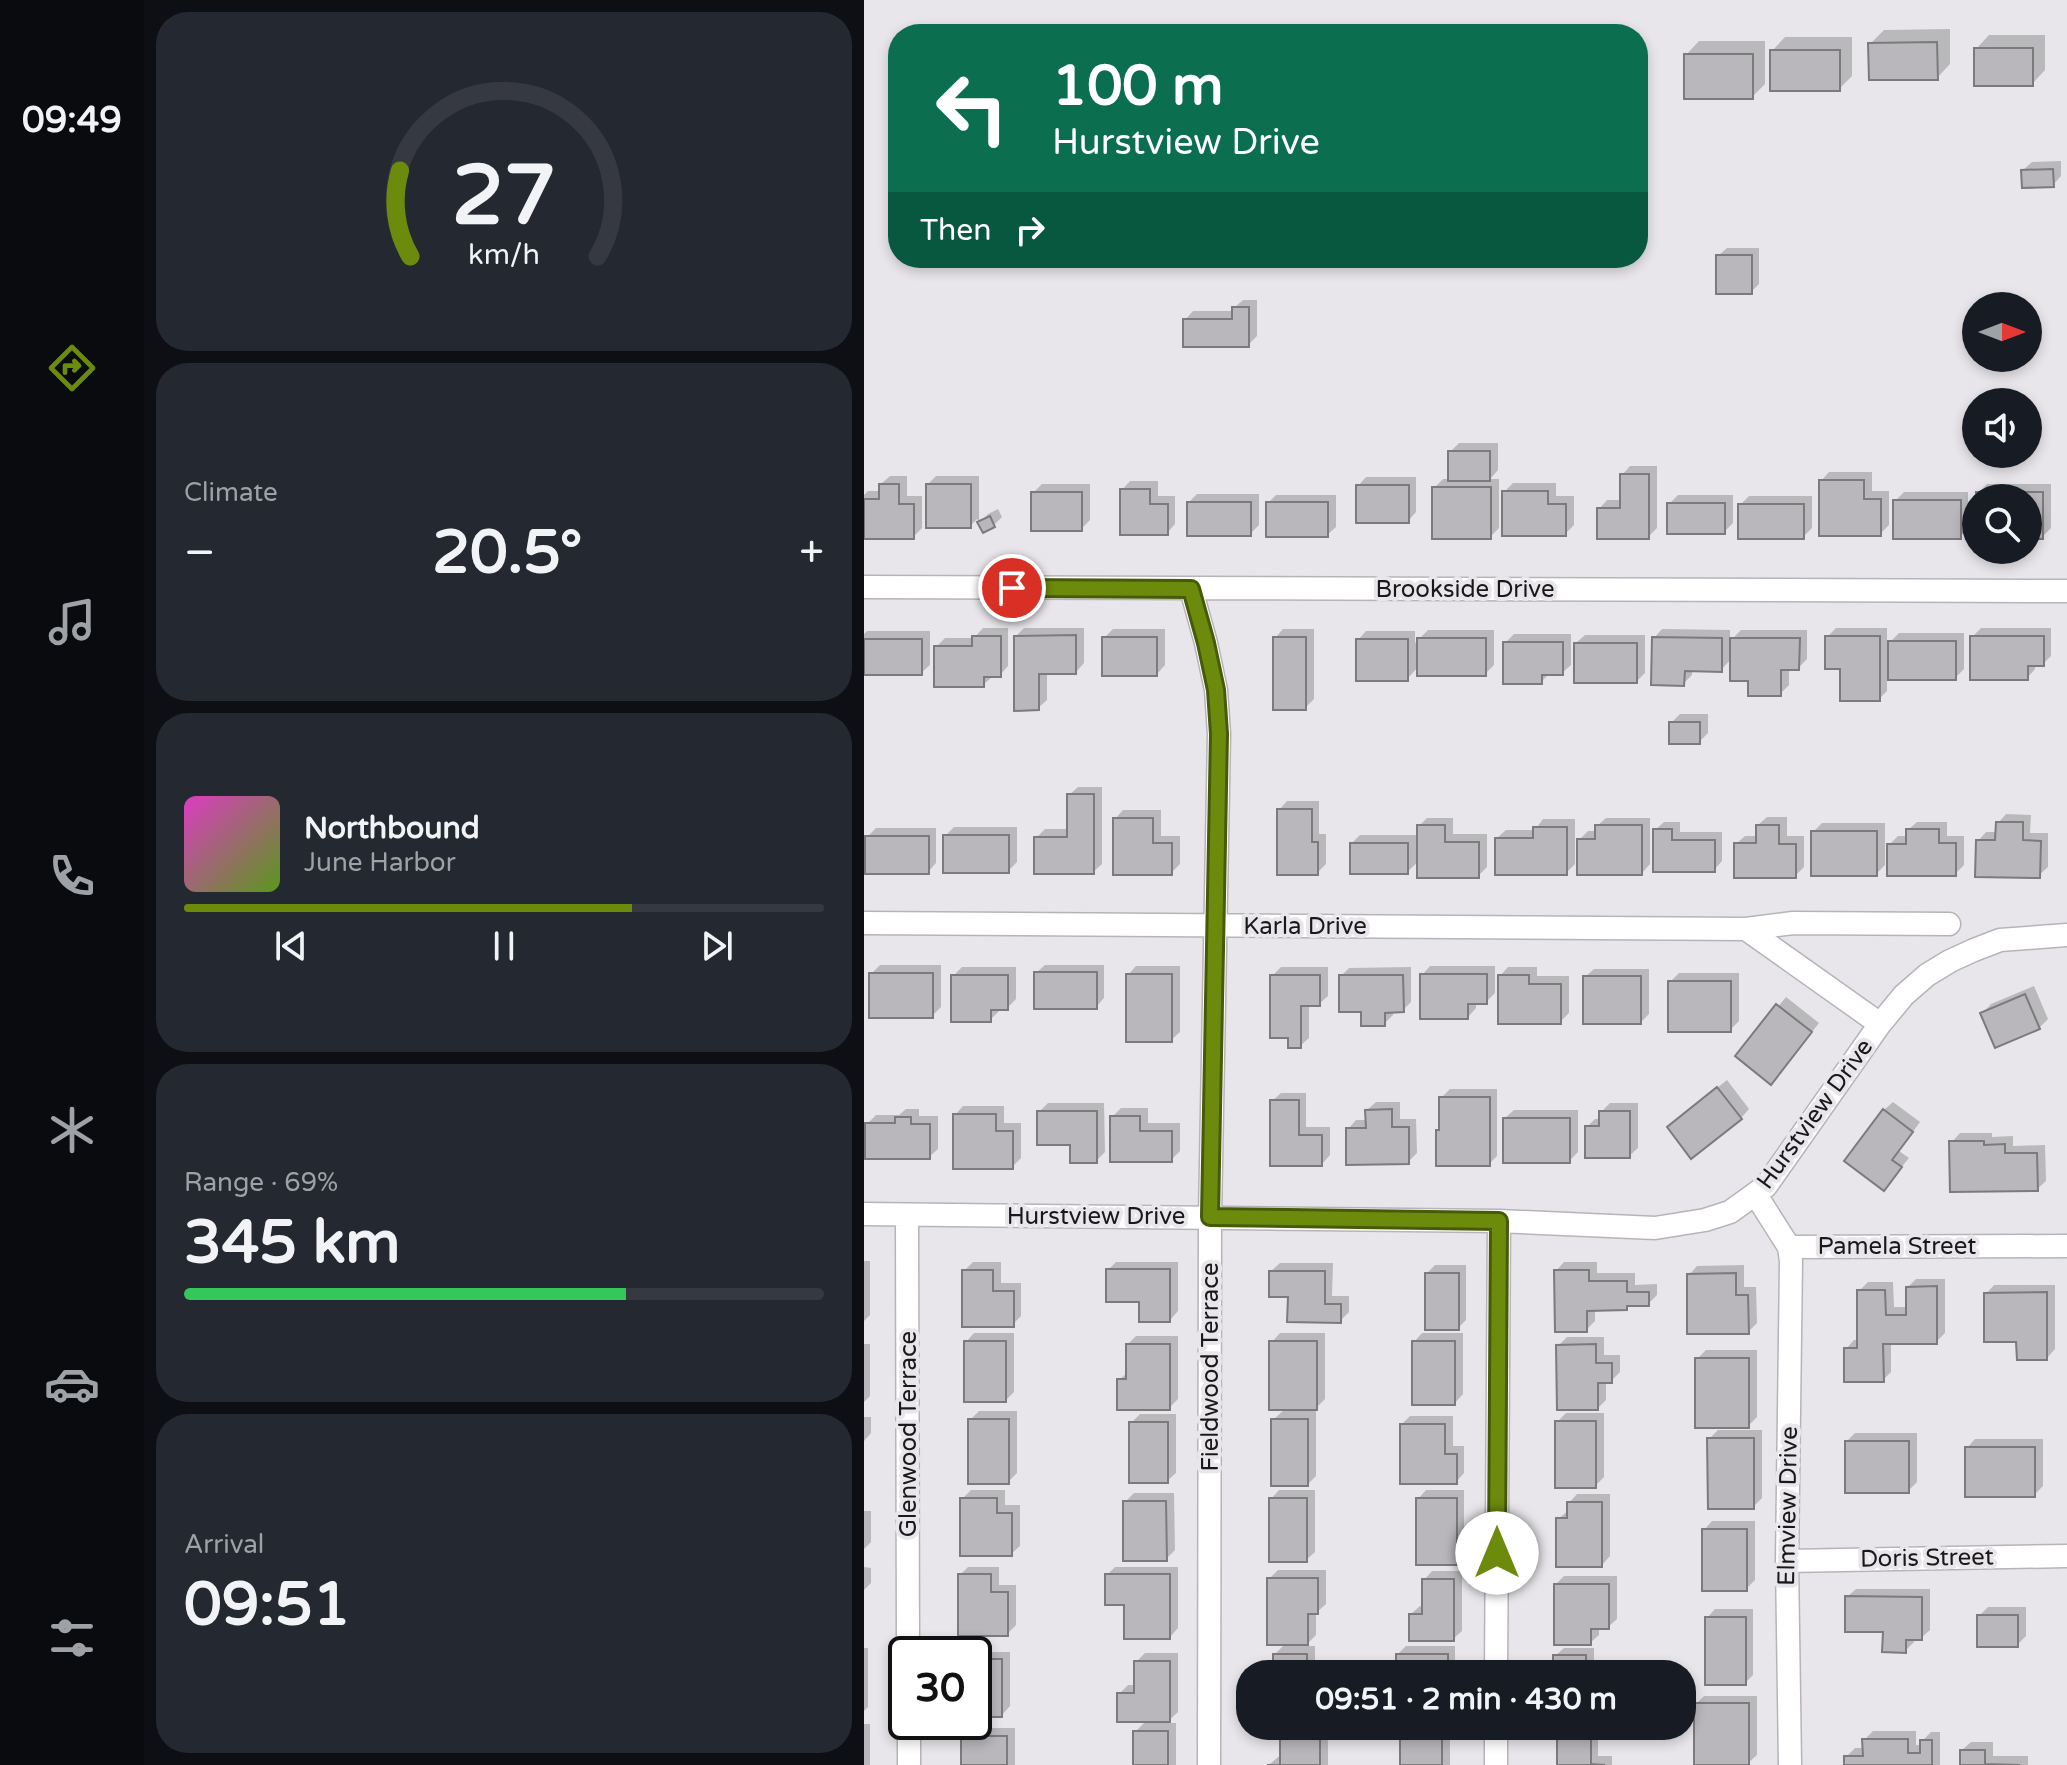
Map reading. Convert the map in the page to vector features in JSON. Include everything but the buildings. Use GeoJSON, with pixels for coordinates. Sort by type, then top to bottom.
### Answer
{"type":"FeatureCollection","features":[{"type":"Feature","properties":{"kind":"street","name":"Brookside Drive"},"geometry":{"type":"LineString","coordinates":[[864,587],[2067,591]]}},
{"type":"Feature","properties":{"kind":"street","name":"Fieldwood Terrace"},"geometry":{"type":"LineString","coordinates":[[1191,589],[1216,690],[1219,734],[1210,1217],[1209,1765]]}},
{"type":"Feature","properties":{"kind":"street","name":"Karla Drive"},"geometry":{"type":"LineString","coordinates":[[864,923],[1746,929],[1793,923],[1949,924]]}},
{"type":"Feature","properties":{"kind":"street"},"geometry":{"type":"LineString","coordinates":[[1746,929],[1880,1024]]}},
{"type":"Feature","properties":{"kind":"street","name":"Hurstview Drive"},"geometry":{"type":"LineString","coordinates":[[864,1214],[1499,1221],[1655,1228],[1705,1220],[1730,1212],[1766,1186],[1880,1024],[1904,995],[1927,975],[1962,955],[2000,940],[2067,935]]}},
{"type":"Feature","properties":{"kind":"street","name":"Pamela Street"},"geometry":{"type":"LineString","coordinates":[[1756,1195],[1789,1247],[2067,1246]]}},
{"type":"Feature","properties":{"kind":"street","name":"Glenwood Terrace"},"geometry":{"type":"LineString","coordinates":[[907,1215],[908,1636]]}},
{"type":"Feature","properties":{"kind":"street"},"geometry":{"type":"LineString","coordinates":[[1496,1660],[1499,1221]]}},
{"type":"Feature","properties":{"kind":"street","name":"Elmview Drive"},"geometry":{"type":"LineString","coordinates":[[1789,1247],[1787,1561],[1790,1765]]}},
{"type":"Feature","properties":{"kind":"street","name":"Doris Street"},"geometry":{"type":"LineString","coordinates":[[1787,1561],[2067,1556]]}},
{"type":"Feature","properties":{"kind":"street"},"geometry":{"type":"LineString","coordinates":[[909,1740],[909,1765]]}},
{"type":"Feature","properties":{"kind":"street"},"geometry":{"type":"LineString","coordinates":[[1496,1740],[1496,1765]]}},
{"type":"Feature","properties":{"kind":"route"},"geometry":{"type":"LineString","coordinates":[[1012,588],[1191,589],[1216,690],[1219,734],[1210,1217],[1499,1221],[1497,1553]]}}]}
